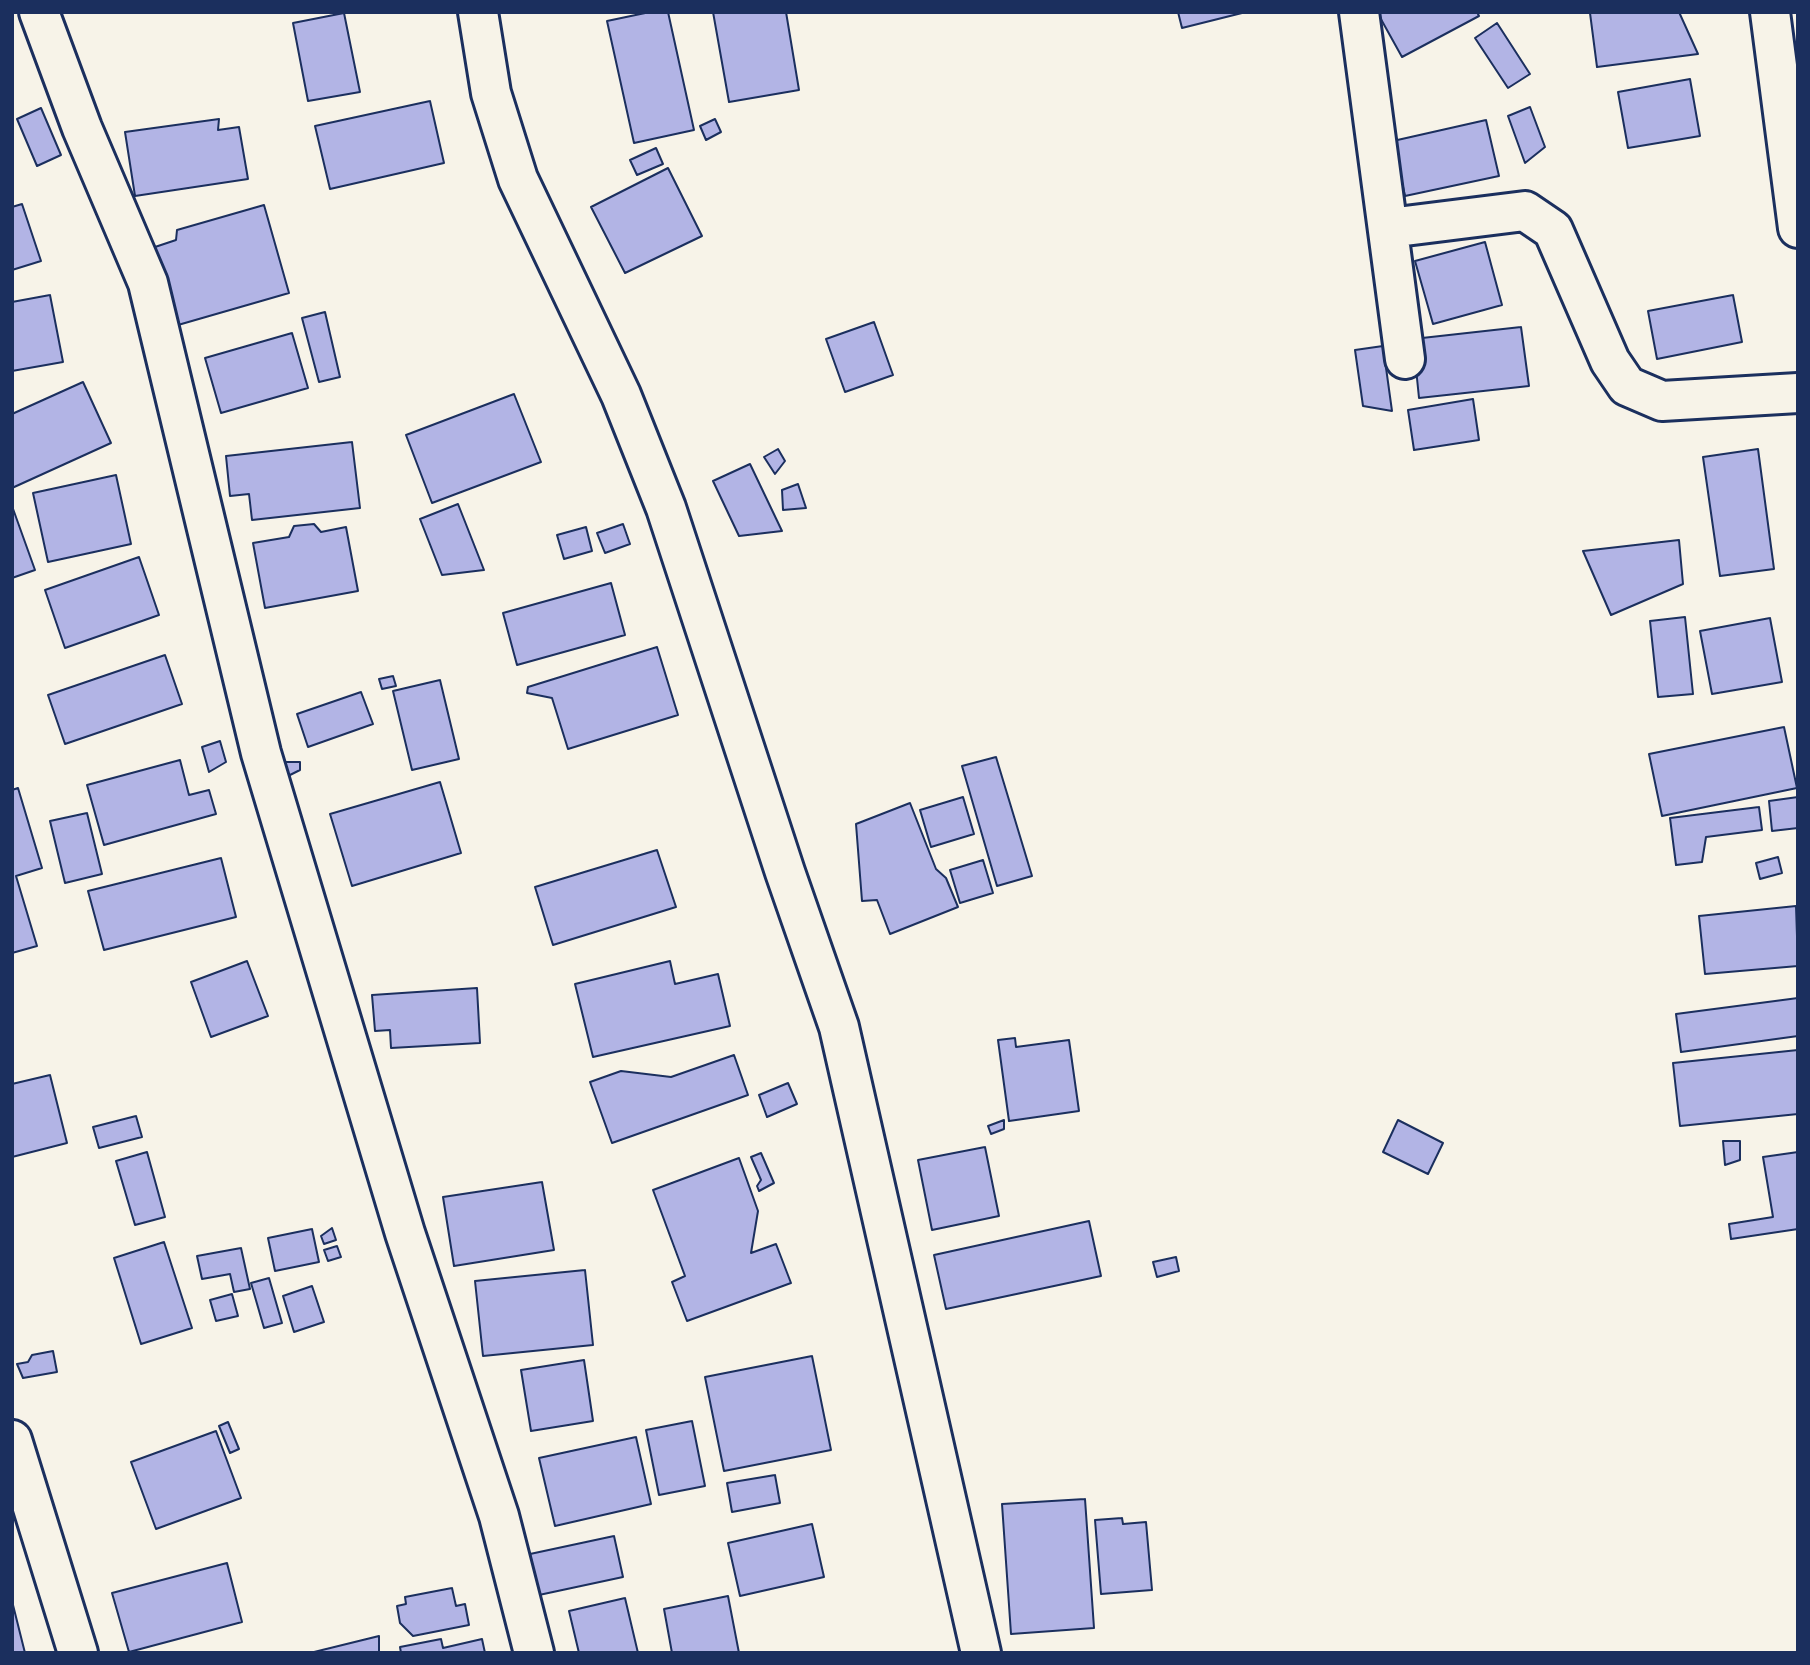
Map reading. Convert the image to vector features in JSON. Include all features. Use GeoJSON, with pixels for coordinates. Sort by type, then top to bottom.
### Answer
{"type":"FeatureCollection","features":[{"type":"Feature","properties":{"kind":"street"},"geometry":{"type":"LineString","coordinates":[[39,12],[82,128],[148,283],[261,753],[405,1233],[499,1516],[534,1653]]}},
{"type":"Feature","properties":{"kind":"street"},"geometry":{"type":"LineString","coordinates":[[478,12],[491,93],[518,179],[621,395],[666,508],[785,872],[839,1027],[981,1653]]}},
{"type":"Feature","properties":{"kind":"street"},"geometry":{"type":"LineString","coordinates":[[1359,12],[1405,359]]}},
{"type":"Feature","properties":{"kind":"street"},"geometry":{"type":"LineString","coordinates":[[1769,12],[1798,228]]}},
{"type":"Feature","properties":{"kind":"street"},"geometry":{"type":"LineString","coordinates":[[1388,228],[1525,211],[1553,230],[1610,361],[1627,386],[1662,401],[1798,393]]}},
{"type":"Feature","properties":{"kind":"street"},"geometry":{"type":"LineString","coordinates":[[12,1440],[78,1653]]}},
{"type":"Feature","properties":{"kind":"building"},"geometry":{"type":"Polygon","coordinates":[[[650,12],[668,12],[694,130],[634,143],[607,21],[650,12]]]}},
{"type":"Feature","properties":{"kind":"building"},"geometry":{"type":"Polygon","coordinates":[[[713,12],[786,12],[799,90],[729,102],[713,12]]]}},
{"type":"Feature","properties":{"kind":"building"},"geometry":{"type":"Polygon","coordinates":[[[1178,12],[1246,12],[1182,28],[1178,12]]]}},
{"type":"Feature","properties":{"kind":"building"},"geometry":{"type":"Polygon","coordinates":[[[1377,12],[1477,12],[1479,16],[1402,57],[1377,12]]]}},
{"type":"Feature","properties":{"kind":"building"},"geometry":{"type":"Polygon","coordinates":[[[1679,12],[1698,54],[1597,67],[1590,13],[1679,12]]]}},
{"type":"Feature","properties":{"kind":"building"},"geometry":{"type":"Polygon","coordinates":[[[344,13],[360,92],[308,101],[293,23],[344,13]]]}},
{"type":"Feature","properties":{"kind":"building"},"geometry":{"type":"Polygon","coordinates":[[[1497,23],[1530,74],[1508,88],[1475,38],[1497,23]]]}},
{"type":"Feature","properties":{"kind":"building"},"geometry":{"type":"Polygon","coordinates":[[[1690,79],[1700,136],[1628,148],[1618,92],[1690,79]]]}},
{"type":"Feature","properties":{"kind":"building"},"geometry":{"type":"Polygon","coordinates":[[[430,101],[444,163],[330,189],[315,126],[430,101]]]}},
{"type":"Feature","properties":{"kind":"building"},"geometry":{"type":"Polygon","coordinates":[[[1530,107],[1545,147],[1525,163],[1508,116],[1530,107]]]}},
{"type":"Feature","properties":{"kind":"building"},"geometry":{"type":"Polygon","coordinates":[[[41,108],[61,155],[37,166],[17,119],[41,108]]]}},
{"type":"Feature","properties":{"kind":"building"},"geometry":{"type":"Polygon","coordinates":[[[219,119],[218,130],[239,127],[248,179],[135,196],[125,132],[219,119]]]}},
{"type":"Feature","properties":{"kind":"building"},"geometry":{"type":"Polygon","coordinates":[[[715,119],[721,132],[706,140],[700,126],[715,119]]]}},
{"type":"Feature","properties":{"kind":"building"},"geometry":{"type":"Polygon","coordinates":[[[1486,120],[1499,176],[1405,196],[1393,141],[1486,120]]]}},
{"type":"Feature","properties":{"kind":"building"},"geometry":{"type":"Polygon","coordinates":[[[656,148],[663,164],[637,175],[630,160],[656,148]]]}},
{"type":"Feature","properties":{"kind":"building"},"geometry":{"type":"Polygon","coordinates":[[[668,168],[702,236],[625,273],[591,207],[668,168]]]}},
{"type":"Feature","properties":{"kind":"building"},"geometry":{"type":"Polygon","coordinates":[[[22,204],[41,261],[12,270],[12,207],[22,204]]]}},
{"type":"Feature","properties":{"kind":"building"},"geometry":{"type":"Polygon","coordinates":[[[264,205],[289,293],[178,325],[155,247],[176,240],[177,230],[264,205]]]}},
{"type":"Feature","properties":{"kind":"building"},"geometry":{"type":"Polygon","coordinates":[[[1485,242],[1502,305],[1433,324],[1415,261],[1485,242]]]}},
{"type":"Feature","properties":{"kind":"building"},"geometry":{"type":"Polygon","coordinates":[[[50,295],[63,362],[12,371],[12,302],[50,295]]]}},
{"type":"Feature","properties":{"kind":"building"},"geometry":{"type":"Polygon","coordinates":[[[1733,295],[1742,342],[1657,359],[1648,311],[1733,295]]]}},
{"type":"Feature","properties":{"kind":"building"},"geometry":{"type":"Polygon","coordinates":[[[325,312],[340,377],[319,382],[302,318],[325,312]]]}},
{"type":"Feature","properties":{"kind":"building"},"geometry":{"type":"Polygon","coordinates":[[[874,322],[893,375],[845,392],[826,339],[874,322]]]}},
{"type":"Feature","properties":{"kind":"building"},"geometry":{"type":"Polygon","coordinates":[[[1521,327],[1529,386],[1419,398],[1413,339],[1521,327]]]}},
{"type":"Feature","properties":{"kind":"building"},"geometry":{"type":"Polygon","coordinates":[[[292,333],[308,388],[221,413],[205,358],[292,333]]]}},
{"type":"Feature","properties":{"kind":"building"},"geometry":{"type":"Polygon","coordinates":[[[1383,346],[1392,411],[1363,406],[1355,350],[1383,346]]]}},
{"type":"Feature","properties":{"kind":"building"},"geometry":{"type":"Polygon","coordinates":[[[83,382],[111,443],[12,488],[12,414],[83,382]]]}},
{"type":"Feature","properties":{"kind":"building"},"geometry":{"type":"Polygon","coordinates":[[[514,394],[541,462],[432,503],[406,435],[514,394]]]}},
{"type":"Feature","properties":{"kind":"building"},"geometry":{"type":"Polygon","coordinates":[[[1473,399],[1479,440],[1414,450],[1408,410],[1473,399]]]}},
{"type":"Feature","properties":{"kind":"building"},"geometry":{"type":"Polygon","coordinates":[[[352,442],[360,508],[252,520],[249,494],[230,496],[226,456],[352,442]]]}},
{"type":"Feature","properties":{"kind":"building"},"geometry":{"type":"Polygon","coordinates":[[[778,449],[785,461],[775,474],[764,457],[778,449]]]}},
{"type":"Feature","properties":{"kind":"building"},"geometry":{"type":"Polygon","coordinates":[[[1758,449],[1774,569],[1720,576],[1703,457],[1758,449]]]}},
{"type":"Feature","properties":{"kind":"building"},"geometry":{"type":"Polygon","coordinates":[[[750,464],[782,531],[739,536],[713,481],[750,464]]]}},
{"type":"Feature","properties":{"kind":"building"},"geometry":{"type":"Polygon","coordinates":[[[116,475],[131,544],[48,562],[33,493],[116,475]]]}},
{"type":"Feature","properties":{"kind":"building"},"geometry":{"type":"Polygon","coordinates":[[[798,484],[806,508],[783,510],[782,490],[798,484]]]}},
{"type":"Feature","properties":{"kind":"building"},"geometry":{"type":"Polygon","coordinates":[[[458,504],[484,570],[442,575],[420,519],[458,504]]]}},
{"type":"Feature","properties":{"kind":"building"},"geometry":{"type":"Polygon","coordinates":[[[12,506],[35,570],[12,578],[12,506]]]}},
{"type":"Feature","properties":{"kind":"building"},"geometry":{"type":"Polygon","coordinates":[[[314,524],[321,532],[346,527],[358,591],[265,608],[253,543],[289,537],[294,526],[314,524]]]}},
{"type":"Feature","properties":{"kind":"building"},"geometry":{"type":"Polygon","coordinates":[[[623,524],[630,544],[605,553],[597,533],[623,524]]]}},
{"type":"Feature","properties":{"kind":"building"},"geometry":{"type":"Polygon","coordinates":[[[586,527],[592,551],[564,559],[557,535],[586,527]]]}},
{"type":"Feature","properties":{"kind":"building"},"geometry":{"type":"Polygon","coordinates":[[[1679,540],[1683,584],[1611,615],[1583,551],[1679,540]]]}},
{"type":"Feature","properties":{"kind":"building"},"geometry":{"type":"Polygon","coordinates":[[[139,557],[159,615],[65,648],[45,590],[139,557]]]}},
{"type":"Feature","properties":{"kind":"building"},"geometry":{"type":"Polygon","coordinates":[[[611,583],[625,635],[517,665],[503,613],[611,583]]]}},
{"type":"Feature","properties":{"kind":"building"},"geometry":{"type":"Polygon","coordinates":[[[1685,617],[1693,694],[1658,697],[1650,621],[1685,617]]]}},
{"type":"Feature","properties":{"kind":"building"},"geometry":{"type":"Polygon","coordinates":[[[1770,618],[1782,682],[1712,694],[1700,631],[1770,618]]]}},
{"type":"Feature","properties":{"kind":"building"},"geometry":{"type":"Polygon","coordinates":[[[657,647],[678,715],[568,749],[552,698],[527,693],[528,687],[657,647]]]}},
{"type":"Feature","properties":{"kind":"building"},"geometry":{"type":"Polygon","coordinates":[[[165,655],[182,704],[65,744],[48,695],[165,655]]]}},
{"type":"Feature","properties":{"kind":"building"},"geometry":{"type":"Polygon","coordinates":[[[393,676],[396,686],[382,689],[379,679],[393,676]]]}},
{"type":"Feature","properties":{"kind":"building"},"geometry":{"type":"Polygon","coordinates":[[[440,680],[459,759],[412,770],[393,691],[440,680]]]}},
{"type":"Feature","properties":{"kind":"building"},"geometry":{"type":"Polygon","coordinates":[[[361,692],[373,724],[308,747],[297,714],[361,692]]]}},
{"type":"Feature","properties":{"kind":"building"},"geometry":{"type":"Polygon","coordinates":[[[1784,727],[1797,788],[1662,816],[1649,754],[1784,727]]]}},
{"type":"Feature","properties":{"kind":"building"},"geometry":{"type":"Polygon","coordinates":[[[220,741],[226,762],[209,772],[202,747],[220,741]]]}},
{"type":"Feature","properties":{"kind":"building"},"geometry":{"type":"Polygon","coordinates":[[[996,757],[1032,876],[997,886],[962,766],[996,757]]]}},
{"type":"Feature","properties":{"kind":"building"},"geometry":{"type":"Polygon","coordinates":[[[180,760],[189,795],[209,790],[216,814],[104,845],[87,785],[180,760]]]}},
{"type":"Feature","properties":{"kind":"building"},"geometry":{"type":"Polygon","coordinates":[[[276,762],[300,762],[300,770],[284,778],[276,762]]]}},
{"type":"Feature","properties":{"kind":"building"},"geometry":{"type":"Polygon","coordinates":[[[440,782],[461,853],[352,886],[330,814],[440,782]]]}},
{"type":"Feature","properties":{"kind":"building"},"geometry":{"type":"Polygon","coordinates":[[[18,788],[42,868],[16,876],[37,946],[12,953],[12,790],[18,788]]]}},
{"type":"Feature","properties":{"kind":"building"},"geometry":{"type":"Polygon","coordinates":[[[963,797],[974,834],[931,847],[920,810],[963,797]]]}},
{"type":"Feature","properties":{"kind":"building"},"geometry":{"type":"Polygon","coordinates":[[[1798,797],[1798,828],[1772,831],[1769,801],[1798,797]]]}},
{"type":"Feature","properties":{"kind":"building"},"geometry":{"type":"Polygon","coordinates":[[[910,803],[936,869],[946,878],[958,907],[890,934],[877,900],[862,901],[856,824],[910,803]]]}},
{"type":"Feature","properties":{"kind":"building"},"geometry":{"type":"Polygon","coordinates":[[[1759,807],[1762,830],[1706,837],[1702,862],[1676,865],[1670,818],[1759,807]]]}},
{"type":"Feature","properties":{"kind":"building"},"geometry":{"type":"Polygon","coordinates":[[[87,813],[102,874],[65,883],[50,821],[87,813]]]}},
{"type":"Feature","properties":{"kind":"building"},"geometry":{"type":"Polygon","coordinates":[[[657,850],[676,907],[553,945],[535,887],[657,850]]]}},
{"type":"Feature","properties":{"kind":"building"},"geometry":{"type":"Polygon","coordinates":[[[1778,857],[1782,873],[1760,879],[1756,863],[1778,857]]]}},
{"type":"Feature","properties":{"kind":"building"},"geometry":{"type":"Polygon","coordinates":[[[221,858],[236,917],[104,950],[88,891],[221,858]]]}},
{"type":"Feature","properties":{"kind":"building"},"geometry":{"type":"Polygon","coordinates":[[[983,860],[993,893],[960,903],[950,870],[983,860]]]}},
{"type":"Feature","properties":{"kind":"building"},"geometry":{"type":"Polygon","coordinates":[[[1796,906],[1798,966],[1705,974],[1699,916],[1796,906]]]}},
{"type":"Feature","properties":{"kind":"building"},"geometry":{"type":"Polygon","coordinates":[[[247,961],[268,1016],[211,1037],[191,982],[247,961]]]}},
{"type":"Feature","properties":{"kind":"building"},"geometry":{"type":"Polygon","coordinates":[[[670,961],[675,984],[718,974],[730,1026],[593,1057],[575,984],[670,961]]]}},
{"type":"Feature","properties":{"kind":"building"},"geometry":{"type":"Polygon","coordinates":[[[477,988],[480,1043],[391,1048],[390,1030],[375,1031],[372,995],[477,988]]]}},
{"type":"Feature","properties":{"kind":"building"},"geometry":{"type":"Polygon","coordinates":[[[1798,998],[1798,1036],[1681,1052],[1676,1014],[1798,998]]]}},
{"type":"Feature","properties":{"kind":"building"},"geometry":{"type":"Polygon","coordinates":[[[1015,1038],[1016,1047],[1069,1040],[1079,1111],[1009,1121],[998,1040],[1015,1038]]]}},
{"type":"Feature","properties":{"kind":"building"},"geometry":{"type":"Polygon","coordinates":[[[1798,1050],[1798,1114],[1680,1126],[1673,1063],[1798,1050]]]}},
{"type":"Feature","properties":{"kind":"building"},"geometry":{"type":"Polygon","coordinates":[[[734,1055],[748,1095],[612,1143],[590,1082],[621,1071],[671,1077],[734,1055]]]}},
{"type":"Feature","properties":{"kind":"building"},"geometry":{"type":"Polygon","coordinates":[[[50,1075],[67,1143],[12,1157],[12,1084],[50,1075]]]}},
{"type":"Feature","properties":{"kind":"building"},"geometry":{"type":"Polygon","coordinates":[[[788,1083],[797,1104],[767,1117],[759,1095],[788,1083]]]}},
{"type":"Feature","properties":{"kind":"building"},"geometry":{"type":"Polygon","coordinates":[[[136,1116],[142,1137],[99,1148],[93,1127],[136,1116]]]}},
{"type":"Feature","properties":{"kind":"building"},"geometry":{"type":"Polygon","coordinates":[[[1004,1120],[1004,1129],[991,1134],[988,1126],[1004,1120]]]}},
{"type":"Feature","properties":{"kind":"building"},"geometry":{"type":"Polygon","coordinates":[[[1398,1120],[1443,1143],[1428,1174],[1383,1152],[1398,1120]]]}},
{"type":"Feature","properties":{"kind":"building"},"geometry":{"type":"Polygon","coordinates":[[[1723,1141],[1740,1141],[1740,1160],[1725,1165],[1723,1141]]]}},
{"type":"Feature","properties":{"kind":"building"},"geometry":{"type":"Polygon","coordinates":[[[985,1147],[999,1216],[932,1230],[918,1160],[985,1147]]]}},
{"type":"Feature","properties":{"kind":"building"},"geometry":{"type":"Polygon","coordinates":[[[147,1152],[165,1217],[135,1225],[116,1161],[147,1152]]]}},
{"type":"Feature","properties":{"kind":"building"},"geometry":{"type":"Polygon","coordinates":[[[1798,1152],[1798,1229],[1731,1239],[1729,1224],[1773,1217],[1763,1157],[1798,1152]]]}},
{"type":"Feature","properties":{"kind":"building"},"geometry":{"type":"Polygon","coordinates":[[[761,1153],[774,1183],[759,1191],[757,1186],[761,1180],[751,1157],[761,1153]]]}},
{"type":"Feature","properties":{"kind":"building"},"geometry":{"type":"Polygon","coordinates":[[[739,1158],[758,1211],[751,1253],[776,1244],[791,1283],[687,1321],[672,1282],[685,1276],[653,1190],[739,1158]]]}},
{"type":"Feature","properties":{"kind":"building"},"geometry":{"type":"Polygon","coordinates":[[[542,1182],[554,1250],[454,1266],[443,1197],[542,1182]]]}},
{"type":"Feature","properties":{"kind":"building"},"geometry":{"type":"Polygon","coordinates":[[[1089,1221],[1101,1276],[946,1309],[934,1255],[1089,1221]]]}},
{"type":"Feature","properties":{"kind":"building"},"geometry":{"type":"Polygon","coordinates":[[[332,1228],[336,1240],[324,1244],[321,1236],[332,1228]]]}},
{"type":"Feature","properties":{"kind":"building"},"geometry":{"type":"Polygon","coordinates":[[[312,1229],[319,1262],[275,1271],[268,1238],[312,1229]]]}},
{"type":"Feature","properties":{"kind":"building"},"geometry":{"type":"Polygon","coordinates":[[[164,1242],[192,1328],[141,1344],[114,1258],[164,1242]]]}},
{"type":"Feature","properties":{"kind":"building"},"geometry":{"type":"Polygon","coordinates":[[[337,1246],[341,1257],[328,1261],[324,1250],[337,1246]]]}},
{"type":"Feature","properties":{"kind":"building"},"geometry":{"type":"Polygon","coordinates":[[[241,1248],[250,1289],[234,1292],[230,1274],[202,1279],[197,1256],[241,1248]]]}},
{"type":"Feature","properties":{"kind":"building"},"geometry":{"type":"Polygon","coordinates":[[[1176,1257],[1179,1271],[1157,1277],[1153,1262],[1176,1257]]]}},
{"type":"Feature","properties":{"kind":"building"},"geometry":{"type":"Polygon","coordinates":[[[585,1270],[593,1345],[483,1356],[475,1281],[585,1270]]]}},
{"type":"Feature","properties":{"kind":"building"},"geometry":{"type":"Polygon","coordinates":[[[269,1278],[282,1323],[264,1328],[251,1283],[269,1278]]]}},
{"type":"Feature","properties":{"kind":"building"},"geometry":{"type":"Polygon","coordinates":[[[312,1286],[324,1322],[294,1332],[283,1296],[312,1286]]]}},
{"type":"Feature","properties":{"kind":"building"},"geometry":{"type":"Polygon","coordinates":[[[232,1294],[238,1316],[216,1321],[210,1300],[232,1294]]]}},
{"type":"Feature","properties":{"kind":"building"},"geometry":{"type":"Polygon","coordinates":[[[53,1351],[57,1372],[23,1378],[17,1364],[28,1362],[32,1355],[53,1351]]]}},
{"type":"Feature","properties":{"kind":"building"},"geometry":{"type":"Polygon","coordinates":[[[812,1356],[831,1450],[724,1471],[705,1377],[812,1356]]]}},
{"type":"Feature","properties":{"kind":"building"},"geometry":{"type":"Polygon","coordinates":[[[584,1360],[593,1421],[531,1431],[521,1370],[584,1360]]]}},
{"type":"Feature","properties":{"kind":"building"},"geometry":{"type":"Polygon","coordinates":[[[692,1421],[705,1486],[659,1495],[646,1430],[692,1421]]]}},
{"type":"Feature","properties":{"kind":"building"},"geometry":{"type":"Polygon","coordinates":[[[228,1422],[239,1449],[230,1453],[219,1426],[228,1422]]]}},
{"type":"Feature","properties":{"kind":"building"},"geometry":{"type":"Polygon","coordinates":[[[216,1431],[241,1498],[156,1529],[131,1462],[216,1431]]]}},
{"type":"Feature","properties":{"kind":"building"},"geometry":{"type":"Polygon","coordinates":[[[636,1437],[651,1504],[555,1526],[539,1458],[636,1437]]]}},
{"type":"Feature","properties":{"kind":"building"},"geometry":{"type":"Polygon","coordinates":[[[775,1475],[780,1503],[732,1512],[727,1483],[775,1475]]]}},
{"type":"Feature","properties":{"kind":"building"},"geometry":{"type":"Polygon","coordinates":[[[1085,1499],[1094,1628],[1011,1634],[1002,1504],[1085,1499]]]}},
{"type":"Feature","properties":{"kind":"building"},"geometry":{"type":"Polygon","coordinates":[[[1122,1518],[1123,1524],[1146,1522],[1152,1590],[1101,1594],[1095,1520],[1122,1518]]]}},
{"type":"Feature","properties":{"kind":"building"},"geometry":{"type":"Polygon","coordinates":[[[812,1524],[824,1577],[740,1596],[728,1543],[812,1524]]]}},
{"type":"Feature","properties":{"kind":"building"},"geometry":{"type":"Polygon","coordinates":[[[614,1536],[623,1577],[539,1595],[530,1554],[614,1536]]]}},
{"type":"Feature","properties":{"kind":"building"},"geometry":{"type":"Polygon","coordinates":[[[227,1563],[242,1622],[129,1652],[112,1593],[227,1563]]]}},
{"type":"Feature","properties":{"kind":"building"},"geometry":{"type":"Polygon","coordinates":[[[452,1588],[456,1606],[465,1604],[469,1625],[413,1636],[400,1623],[397,1606],[406,1604],[405,1597],[452,1588]]]}},
{"type":"Feature","properties":{"kind":"building"},"geometry":{"type":"Polygon","coordinates":[[[728,1596],[739,1653],[672,1653],[664,1609],[728,1596]]]}},
{"type":"Feature","properties":{"kind":"building"},"geometry":{"type":"Polygon","coordinates":[[[625,1598],[638,1653],[579,1653],[569,1611],[625,1598]]]}},
{"type":"Feature","properties":{"kind":"building"},"geometry":{"type":"Polygon","coordinates":[[[12,1601],[25,1653],[12,1653],[12,1601]]]}},
{"type":"Feature","properties":{"kind":"building"},"geometry":{"type":"Polygon","coordinates":[[[379,1636],[379,1653],[310,1653],[379,1636]]]}},
{"type":"Feature","properties":{"kind":"building"},"geometry":{"type":"Polygon","coordinates":[[[441,1639],[443,1648],[482,1639],[485,1653],[401,1653],[400,1647],[441,1639]]]}}]}
